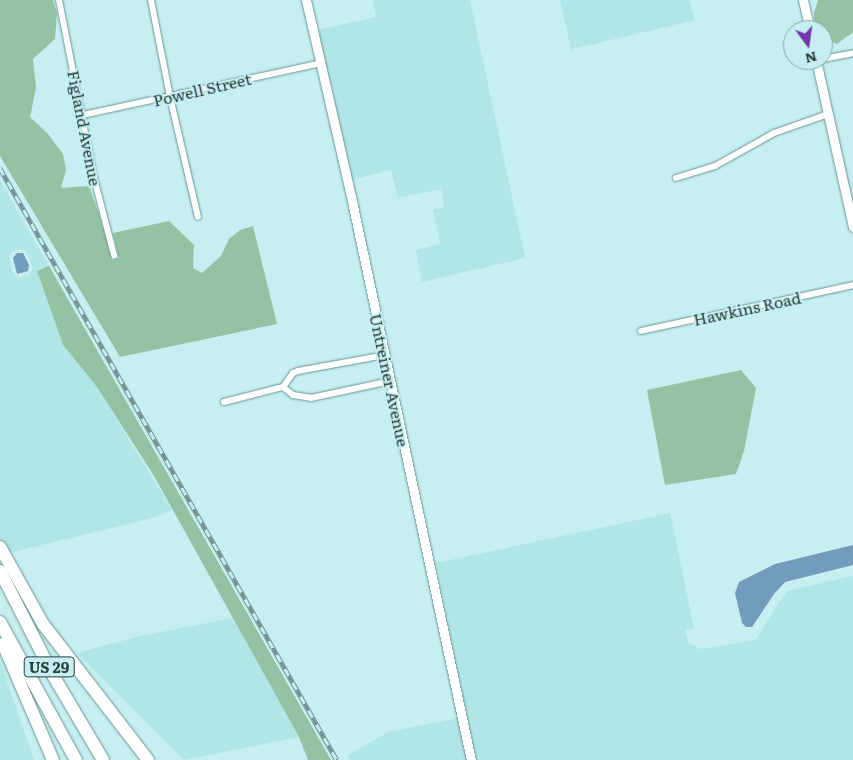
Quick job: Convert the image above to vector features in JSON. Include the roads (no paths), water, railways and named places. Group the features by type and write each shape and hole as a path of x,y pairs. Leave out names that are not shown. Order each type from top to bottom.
{"highway":[{"path":"0,547 43,624 148,760"},
{"name":"US 29","path":"0,571 54,677 103,760"},
{"name":"US 29","path":"0,622 76,760"},
{"path":"0,637 53,760"}],"street":[{"name":"Figland Avenue","path":"59,0 94,178 114,255"},
{"path":"151,0 170,97 198,217"},
{"name":"Untreiner Avenue","path":"306,0 471,760"},
{"path":"804,0 808,20"},
{"path":"833,57 853,53"},
{"name":"Powell Street","path":"83,115 321,63"},
{"path":"819,70 853,227"},
{"path":"676,178 715,166 774,133 828,114"},
{"name":"Hawkins Road","path":"641,330 853,285"},
{"path":"224,402 283,388 293,373 298,371 384,354"},
{"path":"283,388 293,395 311,398 390,381"}],"railway":[{"path":"0,168 337,760"}]}
